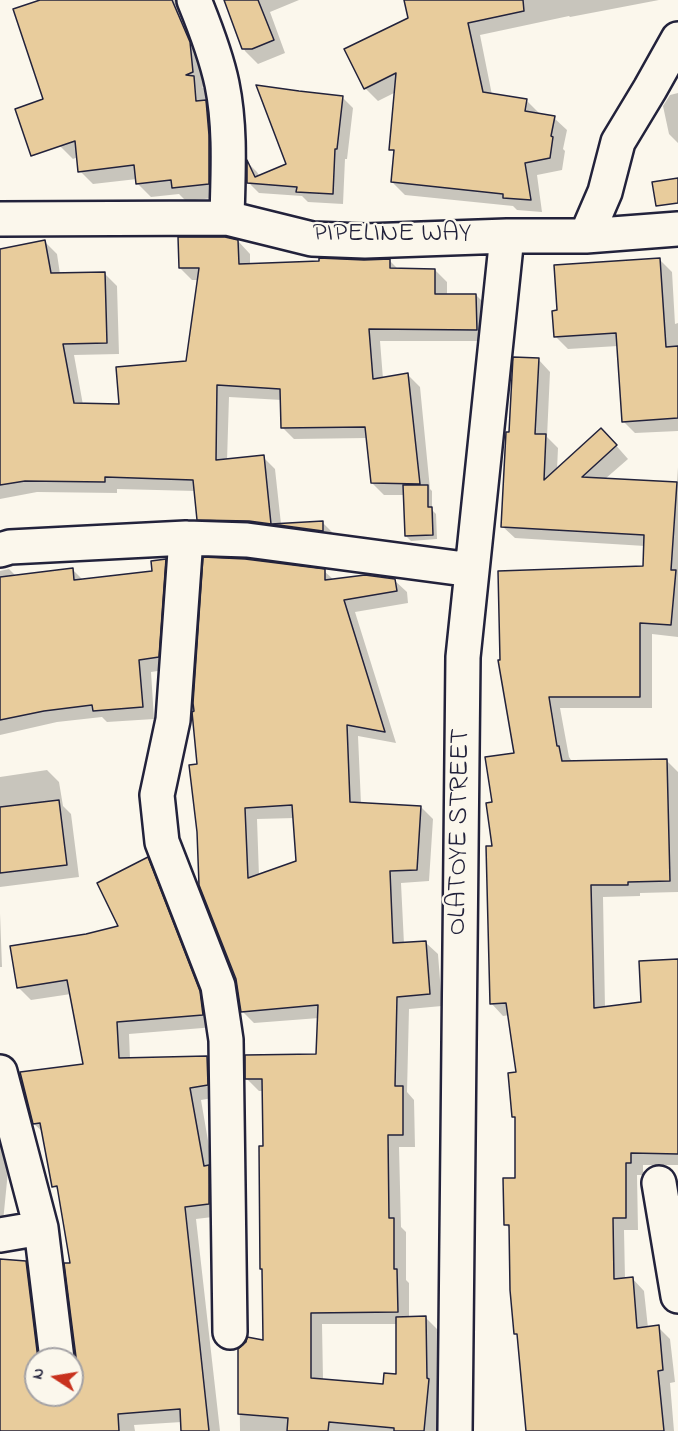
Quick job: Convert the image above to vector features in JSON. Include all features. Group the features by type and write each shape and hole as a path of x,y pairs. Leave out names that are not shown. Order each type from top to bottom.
{"street":[{"path":"194,0 207,32 222,84 229,138 227,218"},
{"path":"586,236 605,192 618,142 678,39"},
{"name":"PIPELINE WAY","path":"0,219 227,218 312,239 365,241 586,236 678,229"},
{"name":"OLATOYE STREET","path":"455,1431 463,657 507,236"},
{"path":"0,550 10,547 186,538 247,540 472,570"},
{"path":"186,538 173,720 157,795 162,842 218,986 226,1040 230,1332"},
{"path":"0,1072 41,1228 56,1347"},
{"path":"659,1183 678,1296"},
{"path":"0,1235 41,1228"}],"building":[{"path":"40,0 172,0 190,42 193,72 186,75 194,76 196,101 206,100 209,184 172,188 171,180 136,184 134,165 78,172 75,141 31,156 15,109 43,99 13,9"},
{"path":"224,0 258,0 274,40 252,49 242,49"},
{"path":"404,0 523,0 524,11 468,23 483,92 527,99 525,111 555,116 550,158 525,163 531,200 503,198 503,194 391,182 394,150 389,150 396,73 364,89 344,49 408,18"},
{"path":"256,85 343,96 337,149 335,149 333,194 296,192 297,187 247,183 247,160 255,177 286,164"},
{"path":"678,178 678,203 656,206 652,182"},
{"path":"178,237 225,237 238,240 239,264 319,261 319,258 390,259 390,268 435,269 435,294 476,294 477,330 369,329 373,379 408,373 420,484 371,483 365,427 281,428 280,389 217,385 216,460 264,455 271,524 249,521 197,520 193,480 105,477 105,482 25,481 0,485 0,249 45,240 51,273 105,272 107,343 63,344 74,403 119,404 116,367 186,361 199,268 179,268"},
{"path":"660,258 666,347 678,346 678,418 622,422 616,333 554,337 552,311 557,310 554,265"},
{"path":"513,357 539,358 535,434 546,434 544,480 601,428 617,445 582,477 677,482 671,570 676,570 671,625 640,623 640,697 549,697 557,746 559,746 562,761 667,759 670,881 628,882 628,885 591,885 594,1008 641,1002 639,961 678,959 678,1154 631,1153 631,1163 626,1163 626,1218 613,1218 614,1279 633,1277 637,1328 659,1325 663,1370 658,1371 664,1431 526,1431 517,1334 514,1334 510,1290 509,1225 504,1225 503,1178 515,1178 515,1117 512,1117 508,1073 516,1072 506,1003 490,1004 486,846 492,846 486,803 492,802 485,757 514,753 498,660 500,660 498,571 643,566 644,535 501,527"},
{"path":"403,485 428,485 428,507 432,507 433,535 405,536"},
{"path":"323,521 323,531 271,524"},
{"path":"203,557 245,559 325,569 325,580 365,575 395,579 397,591 344,600 385,732 347,725 350,802 421,806 417,870 390,871 393,943 426,941 430,994 397,997 395,1086 403,1086 403,1135 388,1135 389,1218 394,1218 394,1269 397,1269 398,1312 311,1313 311,1378 383,1384 384,1373 396,1374 396,1317 426,1316 427,1378 429,1379 424,1431 394,1431 394,1428 329,1422 328,1431 287,1431 288,1418 238,1414 238,1349 246,1342 247,1337 263,1340 259,1146 263,1146 262,1079 245,1079 245,1055 316,1054 318,1005 241,1012 236,979 199,885 197,832 189,765 197,764 193,703","holes":["292,805 296,861 248,878 245,808"]},
{"path":"166,559 159,657 139,660 143,707 93,711 92,705 44,711 0,720 0,577 73,568 74,580 152,571 151,561"},
{"path":"59,800 67,865 0,873 0,807"},
{"path":"148,857 200,991 203,1015 117,1022 119,1058 207,1056 208,1085 190,1088 204,1166 209,1165 209,1204 185,1207 209,1431 181,1431 180,1409 118,1414 119,1431 0,1431 0,1259 26,1261 37,1347 24,1347 24,1407 84,1407 84,1347 75,1347 64,1263 70,1263 57,1186 52,1187 40,1123 33,1124 20,1072 83,1064 67,980 17,988 10,946 86,934 118,926 97,883"}]}
